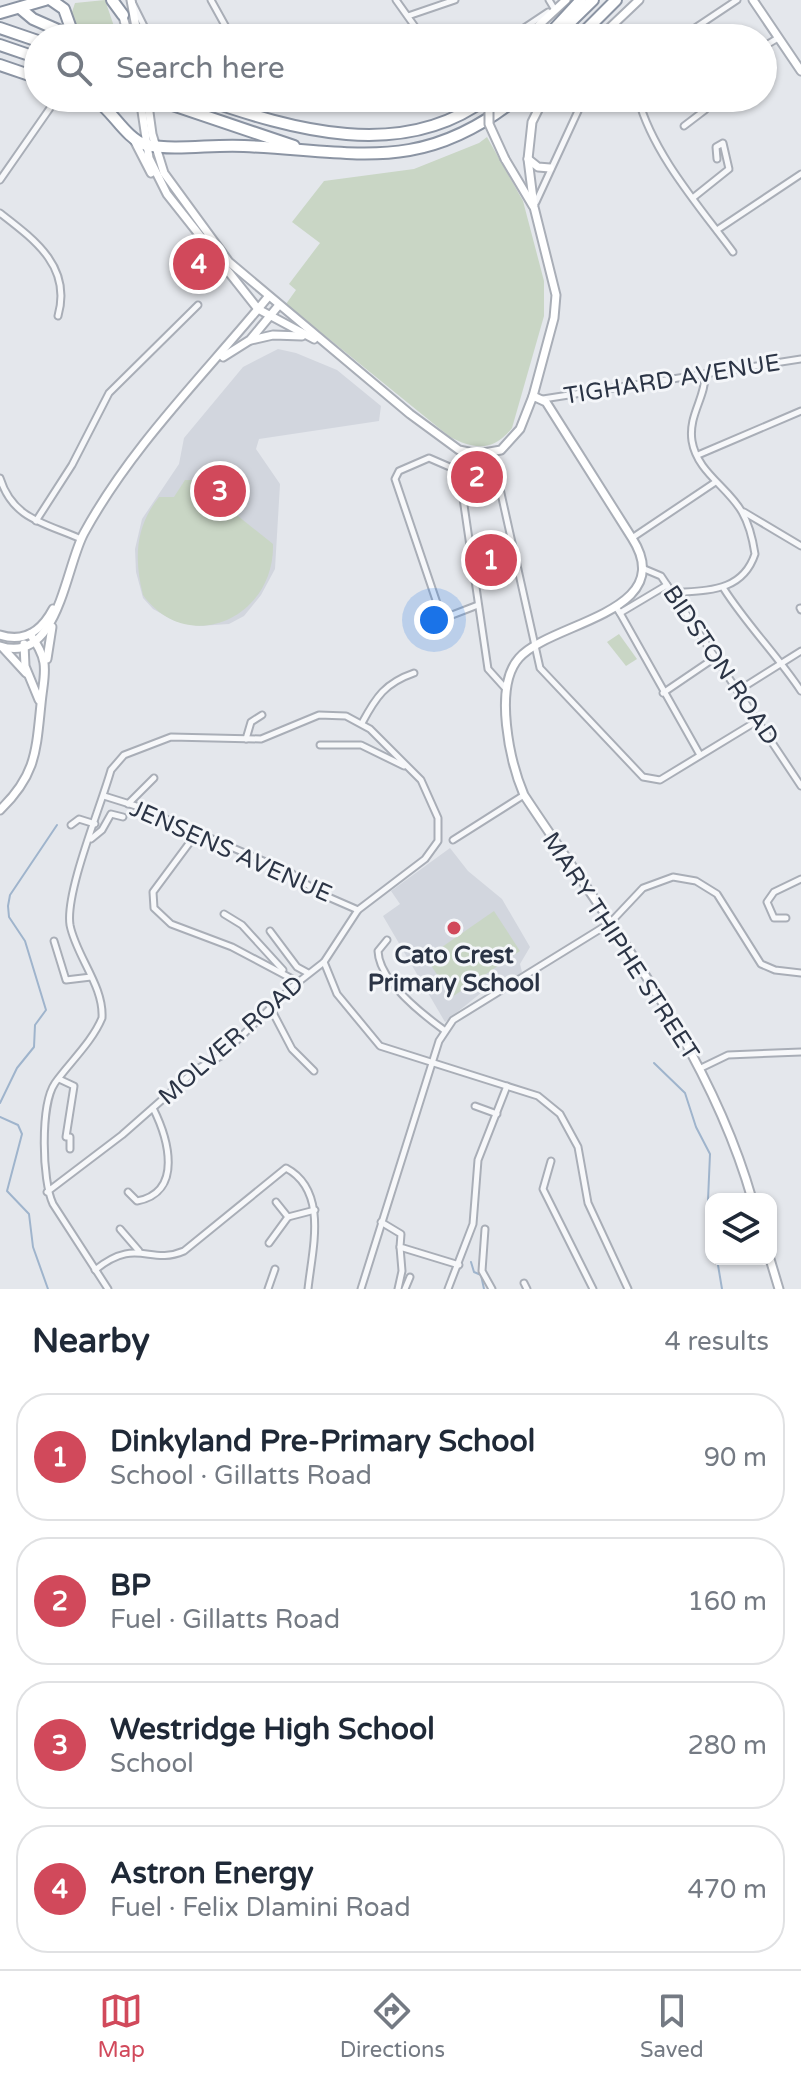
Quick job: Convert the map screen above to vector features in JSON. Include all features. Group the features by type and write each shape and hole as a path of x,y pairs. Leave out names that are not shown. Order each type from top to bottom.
{"highway":[{"path":"0,13 48,0 66,4 71,24"},
{"path":"115,0 123,15"},
{"path":"559,24 581,0"},
{"path":"568,24 593,0"},
{"path":"592,24 616,0"},
{"path":"21,9 44,24"},
{"path":"0,28 24,36"},
{"path":"0,45 24,53"},
{"path":"1,66 24,73"},
{"path":"112,112 134,140 151,146 248,146 357,156 433,146 500,112"},
{"path":"193,112 315,153"},
{"path":"249,112 304,128 377,135 426,130 465,112"}],"main road":[{"path":"539,24 566,0"},
{"path":"614,24 639,0"},
{"path":"753,0 769,24"},
{"path":"132,1 136,24"},
{"path":"123,15 125,24"},
{"path":"778,38 798,61 801,71"},
{"path":"143,112 158,181"},
{"path":"150,112 151,146 169,182 229,262 323,344 420,422 464,452 492,453 505,447 515,436 533,396 556,306 552,276 534,207 528,159 529,135 537,112"},
{"path":"489,112 489,124 505,159 534,207"},
{"path":"134,140 158,181 258,309 323,344"},
{"path":"528,159 538,167 550,168"},
{"path":"0,810 24,784 34,759 52,625 81,539 156,428 218,360 268,297"},
{"path":"218,360 250,340 279,305"},
{"path":"250,340 273,335 308,336"},
{"path":"533,396 543,399"},
{"name":"BIDSTON ROAD","path":"543,399 640,549 642,568"},
{"path":"506,689 513,667 534,645 618,610 636,587 642,568"},
{"path":"40,706 24,647 47,620 58,600"},
{"path":"0,635 30,638 52,625"},
{"path":"30,638 46,664"},
{"path":"2,647 24,647"},
{"path":"2,647 30,678"},
{"name":"MARY THIPHE STREET","path":"506,689 512,761 524,795 658,994 733,1136 750,1193"},
{"path":"772,1265 779,1289"}],"street":[{"path":"211,0 224,24"},
{"path":"396,0 413,24"},
{"path":"408,16 455,0"},
{"path":"530,24 554,8 549,0"},
{"path":"701,24 737,0"},
{"path":"132,1 143,24"},
{"path":"0,5 21,9"},
{"path":"0,180 47,112"},
{"path":"534,207 577,112"},
{"path":"644,112 654,136 733,252"},
{"path":"684,126 702,112"},
{"path":"694,197 729,169 723,143 716,147 717,159"},
{"path":"717,230 801,174"},
{"path":"0,213 49,255 63,295 58,316"},
{"path":"36,521 72,465 109,393 198,305"},
{"name":"TIGHARD AVENUE","path":"543,399 801,359"},
{"path":"705,374 691,423 692,442 698,455 714,483 742,511 801,546"},
{"path":"698,455 801,411"},
{"path":"464,452 459,471 488,669 506,689"},
{"path":"492,453 540,668 548,680 643,777 658,781 757,721"},
{"path":"459,471 429,458 402,469 395,479 439,609 452,615 478,605"},
{"path":"0,478 5,496 36,521 81,539"},
{"path":"632,538 714,483"},
{"path":"672,593 724,589 739,578 755,554 742,511"},
{"name":"BIDSTON ROAD","path":"642,568 657,573 667,585 801,786"},
{"path":"667,585 618,610 700,755"},
{"path":"724,589 745,621 782,663 801,691"},
{"path":"739,690 801,651"},
{"path":"663,693 716,657"},
{"path":"362,723 376,697 391,680 414,673"},
{"path":"246,739 251,722 262,715"},
{"path":"108,1289 47,1192 47,1108 59,1079 102,1018 70,918 71,893 119,758 176,736 246,739 272,736 319,715 346,716 362,723 405,766"},
{"path":"320,745 361,745 405,766"},
{"name":"MOLVER ROAD","path":"47,1192 197,1069 221,1056 270,1007 324,962 358,910 425,859 436,845 440,830 435,805 421,780 405,766"},
{"path":"128,804 154,778"},
{"path":"453,840 524,795"},
{"name":"JENSENS AVENUE","path":"104,796 291,873 311,889 358,910"},
{"path":"90,839 102,830 111,814 123,817"},
{"path":"71,825 79,819 95,824"},
{"path":"196,834 153,892 154,908 171,924 232,947 286,973"},
{"path":"361,1289 444,1030 469,1009 610,923 643,888 662,879 686,878 717,894 761,964 775,970 801,973"},
{"path":"786,918 774,918 767,902 774,892 801,879"},
{"path":"224,914 239,922 298,982"},
{"path":"270,931 297,967 308,973"},
{"path":"387,940 378,951 379,960 410,1004 444,1030"},
{"path":"54,941 66,980 91,977"},
{"path":"324,962 337,994 375,1041 386,1049 544,1099 567,1124 578,1147 588,1203 627,1287 618,1289"},
{"path":"270,1007 292,1049 314,1071"},
{"path":"699,1069 728,1055 801,1052"},
{"path":"59,1079 74,1086 66,1137 70,1137 70,1149"},
{"path":"448,1289 473,1224 478,1160 507,1086"},
{"path":"475,1106 497,1114"},
{"path":"128,1192 137,1201 145,1200 160,1190 166,1180 167,1140 153,1108"},
{"path":"551,1161 543,1189 593,1289"},
{"path":"95,1270 118,1254 139,1251 169,1256 184,1251 284,1168 289,1168 305,1186 315,1210 308,1289"},
{"path":"276,1202 288,1217"},
{"path":"269,1243 288,1217 315,1210"},
{"path":"381,1222 401,1234 402,1276 398,1289"},
{"path":"120,1229 139,1251"},
{"path":"485,1229 482,1271 492,1289"},
{"path":"400,1247 459,1265"},
{"path":"268,1289 275,1269"},
{"path":"405,1289 410,1277"}],"shaded area":[{"path":"278,349 337,370 381,406 379,421 259,439 256,449 280,484 275,569 261,595 244,616 229,624 199,626 175,621 153,609 143,598 136,572 135,549 142,519 179,464 184,438 243,367"},
{"path":"505,545 510,568 476,573 473,551"},
{"name":"Cato Crest Primary School","path":"450,848 468,871 502,899 530,947 520,964 522,972 502,986 497,980 445,1022 383,916 400,904 391,891"}],"green space":[{"path":"105,0 113,24 75,24 71,15 75,3"},
{"path":"487,137 523,201 544,281 544,316 512,428 498,441 476,446 450,437 286,304 296,290 289,284 320,243 292,222 324,181 414,169"},
{"path":"185,480 193,480 273,544 270,570 260,592 245,609 226,620 204,626 183,624 162,614 143,595 138,569 141,532 151,508 159,497 174,497"},
{"path":"619,634 637,659 626,666 607,642"},
{"path":"494,911 520,951 452,997 426,958"}],"waterway":[{"path":"0,1103 17,1068 34,1047 35,1025 46,1010 25,941 9,917 10,895 57,825"},
{"path":"654,1063 685,1093 696,1127 710,1154 708,1193"},
{"path":"0,1117 18,1125 22,1134 7,1191 29,1214 33,1247 48,1289"},
{"path":"471,1262 474,1272 481,1275 484,1289"},
{"path":"718,1265 722,1289"}],"place":[{"name":"Astron Energy","path":"199,264"},
{"name":"BP","path":"477,477"},
{"name":"Westridge High School","path":"220,491"},
{"name":"Dinkyland Pre-Primary School","path":"491,560"},
{"name":"Cato Crest Primary School","path":"454,928"}]}
